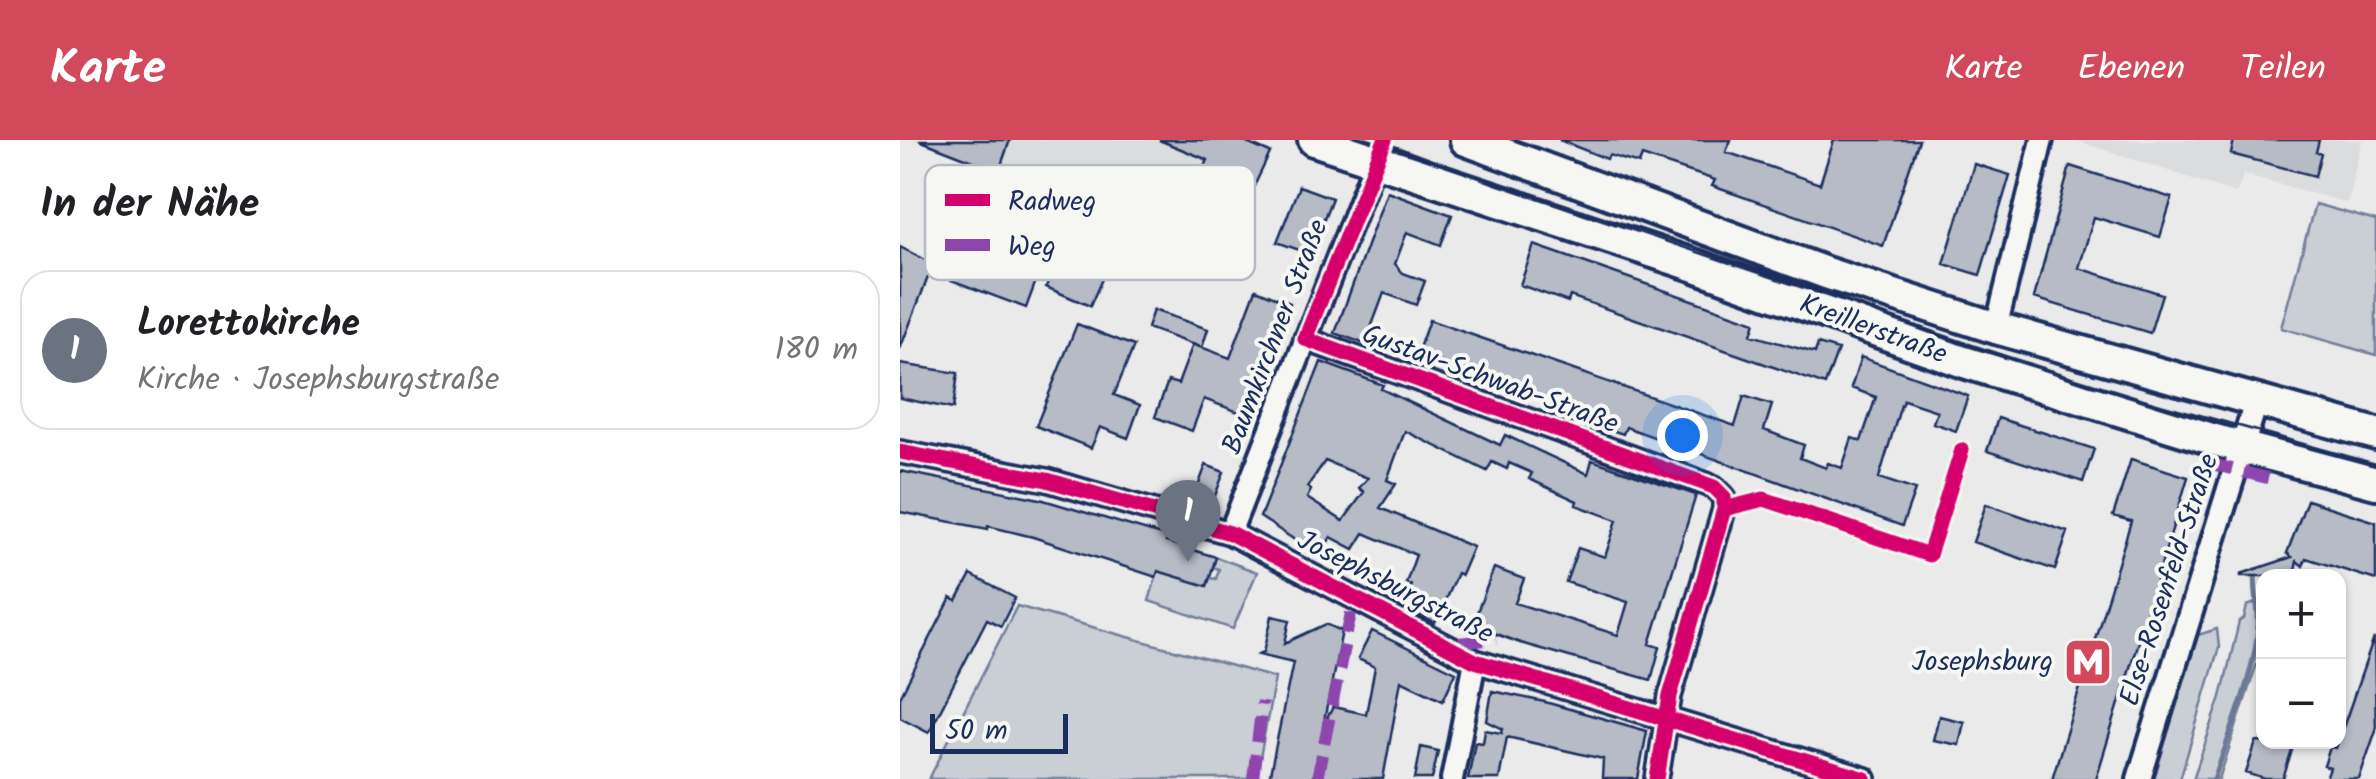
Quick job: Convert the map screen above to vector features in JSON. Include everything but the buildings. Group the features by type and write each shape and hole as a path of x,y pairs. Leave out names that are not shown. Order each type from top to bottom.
{"main road":[{"name":"Kreillerstraße","path":"1314,140 1629,244 1960,361 2244,448 2376,483"},
{"name":"Kreillerstraße","path":"1466,140 1826,273 1996,328 2376,434"}],"street":[{"path":"1996,328 2042,140"},
{"name":"Baumkirchner Straße","path":"1230,533 1375,162"},
{"name":"Gustav-Schwab-Straße","path":"1304,339 1714,487 1724,497 1724,509 1665,716"},
{"name":"Else-Rosenfeld-Straße","path":"2139,779 2258,400"},
{"name":"Josephsburgstraße","path":"900,452 1047,480 1230,533 1476,661 1866,779"},
{"path":"1452,779 1476,661"},
{"path":"1657,779 1665,716"}],"shaded area":[{"path":"914,140 1240,140 1271,153 1255,186 1255,165 986,165"},
{"path":"2075,140 2362,140 2347,203 2244,174 2236,193"},
{"path":"2315,204 2376,221 2376,355 2281,328"},
{"path":"1216,557 1257,572 1233,629 1149,601 1158,571 1207,586 1210,578 1216,579"},
{"path":"2256,603 2256,666 2219,779 2193,779 2221,697 2239,622 2244,619 2247,606"},
{"path":"1017,606 1275,678 1256,779 929,779"},
{"path":"2217,629 2219,647 2180,779 2154,779 2198,635"}],"waterway":[{"path":"2256,570 2256,598"},
{"path":"2214,779 2241,702 2256,642"}],"tram line":[{"path":"1378,140 1493,183 2088,384 2376,464"}],"marked path":[{"path":"2208,463 2271,479"},
{"path":"1317,779 1351,613"},
{"path":"1459,643 1496,639"},
{"path":"1253,779 1262,702"}],"cycle path":[{"path":"1385,140 1305,339 1714,487 1724,497 1724,509 1670,696 1657,779"},
{"path":"1724,509 1764,499 1929,555 1962,450"},
{"path":"900,452 1047,480 1230,533 1475,661 1865,779"}],"place":[{"name":"Lorettokirche","path":"1188,562"},
{"name":"Josephsburg","path":"2088,662"}]}
